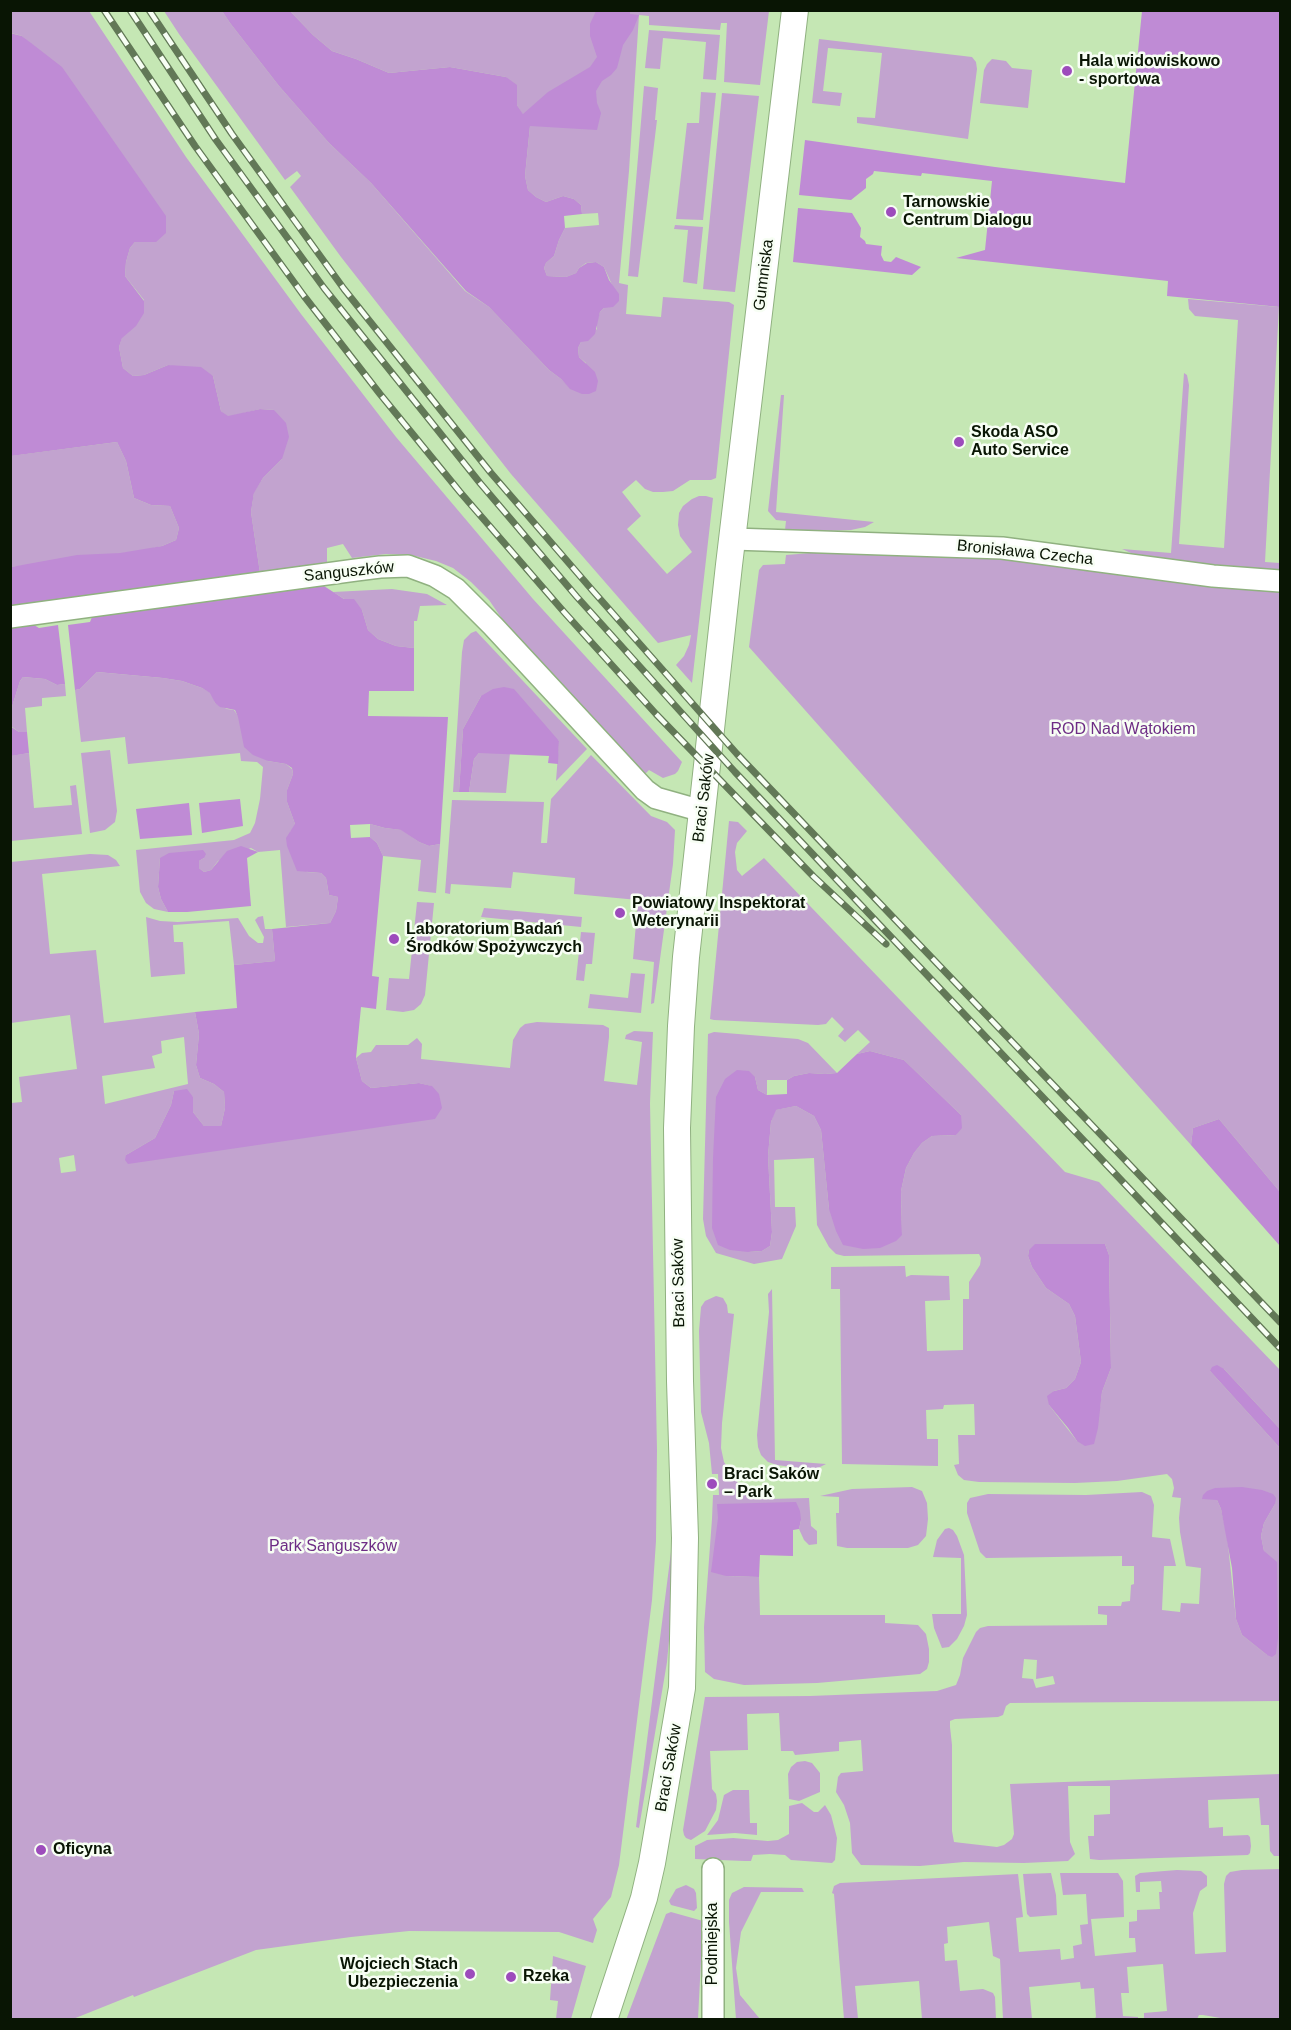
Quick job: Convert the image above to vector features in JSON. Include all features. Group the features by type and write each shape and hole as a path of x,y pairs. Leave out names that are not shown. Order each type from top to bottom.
{"street":[{"name":"Gumniska","path":"733,539 795,10"},
{"name":"Bronisława Czecha","path":"733,539 1002,548 1213,576 1281,581"},
{"name":"Braci Saków","path":"604,2019 646,1887 682,1688 685,1570 678,1287 678,1082 686,957 733,539"},
{"name":"Sanguszków","path":"10,617 356,570 408,566 435,576 456,589 645,790 656,798 702,811"},
{"name":"Podmiejska","path":"713,1869 713,2019"}],"green space":[{"path":"10,11 89,11 186,157 301,314 396,437 533,599 682,762 675,774 663,778 649,770 643,776 509,629 489,600 453,568 411,555 386,554 352,558 343,544 327,548 327,562 260,573 251,512 254,492 263,478 282,459 274,410 260,409 228,417 221,411 213,376 168,365 144,375 133,376 123,368 119,347 122,337 144,300 125,276 126,262 130,248 135,242 156,242 39,51 22,36 11,33"},
{"path":"164,11 222,11 279,86 329,143 371,183 465,291 489,307 549,370 570,388 586,363 579,357 578,348 581,342 597,329 600,312 613,287 604,267 596,262 586,263 576,273 566,277 547,276 544,268 554,256 565,228 599,225 598,213 582,214 581,205 574,199 563,196 546,202 528,190 525,176 530,126 517,105 506,77 450,67 389,73 332,51 290,11 769,11 760,85 724,82 727,23 721,23 720,30 649,25 649,16 639,15 619,283 628,285 626,314 661,317 663,297 729,302 734,305 716,478 690,480 673,491 663,492 645,489 636,480 622,492 641,516 627,529 667,574 692,552 680,536 679,513 683,506 699,496 713,498 692,683 676,665 684,656 691,635 658,643 511,474 341,257 290,187 301,176 297,171 285,180"},
{"path":"649,30 720,35 716,80 703,79 706,42 663,38 660,69 645,68"},
{"path":"819,39 972,57 977,69 968,139 857,123 857,117 875,118 882,53 828,48 823,91 842,93 840,106 812,103"},
{"path":"992,59 1006,61 1012,68 1032,70 1028,108 980,103 984,70"},
{"path":"644,86 658,88 655,120 657,120 638,277 628,276"},
{"path":"701,92 716,93 703,220 676,219 687,123 699,123"},
{"path":"722,93 759,96 735,292 703,289"},
{"path":"675,225 703,227 697,284 683,282 688,230 674,229"},
{"path":"1188,299 1279,307 1265,562 1280,563 1280,573 1152,558 1122,549 1171,553 1184,373 1187,375 1189,385 1179,544 1224,548 1238,320 1195,316 1189,309"},
{"path":"781,395 784,395 776,512 874,522 851,530 785,530 786,521 776,520 768,511"},
{"path":"117,442 126,461 134,498 151,505 170,506 179,528 176,540 140,551 11,567 10,456"},
{"name":"ROD Nad Wątokiem","path":"823,552 1003,557 1280,587 1280,1192 1219,1119 1193,1128 1191,1145 749,647 759,570 763,565 785,564 786,555"},
{"path":"392,589 427,594 447,605 420,606 417,621 414,621 414,648 396,646 378,639 368,630 362,610 333,592"},
{"path":"476,631 587,749 556,781 559,741 481,696 463,729 459,792 453,792 462,652 464,640"},
{"path":"97,672 163,678 182,681 202,688 211,693 215,703 234,710 268,761 286,764 292,769 287,802 295,828 290,832 307,872 321,873 326,878 329,895 338,897 336,911 330,923 286,927 280,850 258,852 251,848 218,861 211,870 204,872 199,868 199,861 204,858 160,858 158,887 168,912 154,909 146,903 140,892 136,850 234,840 250,833 255,823 260,799 263,767 257,762 241,761 240,753 128,764 125,737 81,742 75,690 80,689"},
{"path":"23,677 45,679 57,685 65,684 66,696 42,698 42,706 25,708 27,732 19,732 11,726 11,710"},
{"path":"110,750 117,811 115,822 105,830 90,833 81,753"},
{"path":"29,753 34,808 72,805 70,786 76,785 82,834 11,841 10,756"},
{"path":"479,753 510,753 506,793 469,792 474,759"},
{"path":"591,755 651,816 667,822 675,830 673,864 654,1003 651,1004 654,962 633,959 638,900 574,894 575,878 513,872 511,888 451,884 450,894 445,893 452,800 544,802 541,843 547,843 551,799"},
{"path":"729,821 738,822 747,831 737,843 735,852 737,870 742,876 764,858 1065,1172 1099,1182 1280,1370 1280,1429 1224,1369 1210,1371 1280,1448 1280,1701 1010,1703 1006,1706 1003,1715 998,1717 955,1719 950,1721 950,1727 954,1842 997,1847 1012,1839 1014,1834 1010,1784 1280,1774 1280,1856 1274,1856 1270,1851 1269,1825 1261,1825 1259,1798 1208,1800 1209,1828 1223,1827 1223,1836 1248,1835 1251,1846 1248,1855 1090,1859 1088,1836 1094,1836 1094,1815 1110,1814 1110,1786 1068,1786 1070,1842 1075,1854 1068,1861 964,1862 920,1866 861,1865 852,1853 850,1823 844,1805 836,1792 838,1777 841,1773 863,1771 861,1740 839,1742 839,1751 795,1755 793,1751 781,1751 779,1713 747,1714 748,1750 710,1751 712,1789 717,1801 716,1810 705,1831 691,1840 686,1838 683,1830 705,1697 937,1691 956,1685 963,1658 980,1628 988,1626 1107,1625 1107,1615 1098,1614 1098,1606 1121,1606 1122,1602 1130,1601 1131,1585 1134,1584 1134,1566 1122,1566 1122,1556 986,1558 980,1552 967,1513 967,1503 970,1498 988,1494 1086,1495 1142,1492 1151,1496 1154,1505 1152,1537 1170,1539 1176,1566 1164,1566 1162,1610 1180,1612 1181,1603 1199,1604 1201,1568 1186,1566 1180,1532 1181,1498 1172,1497 1174,1488 1172,1479 1167,1474 1117,1481 1075,1483 964,1480 958,1475 954,1465 959,1464 958,1435 975,1435 974,1404 944,1405 943,1409 926,1410 927,1439 938,1439 938,1466 842,1464 840,1289 831,1289 831,1267 905,1266 906,1277 911,1275 949,1276 950,1300 925,1301 927,1351 963,1350 963,1299 969,1299 969,1282 980,1265 981,1258 979,1254 844,1256 836,1254 829,1247 817,1225 814,1158 774,1160 775,1207 795,1207 796,1226 782,1259 754,1264 716,1253 706,1236 703,1219 708,1034 714,1032 798,1039 808,1043 837,1073 809,1073 787,1080 767,1080 767,1095 758,1090 755,1077 749,1252 762,1251 770,1246 772,1232 768,1156 771,1122 775,1110 796,1106 814,1116 821,1130 829,1209 902,1235 901,1191 906,1168 922,1143 932,1136 956,1135 961,1115 904,1060 870,1051 857,1054 870,1042 858,1030 845,1042 838,1036 844,1029 832,1017 826,1024 818,1025 710,1019","holes":["1105,1244 1109,1255 1111,1368 1102,1392 1100,1407 1077,1441 1049,1405 1054,1391 1066,1388 1075,1379 1081,1362 1075,1316 1069,1304 1046,1288 1032,1267 1028,1256 1029,1250","1217,1500 1275,1504 1264,1523 1261,1536 1264,1551 1267,1655 1242,1635 1236,1619 1227,1536","1024,1659 1037,1660 1036,1679 1053,1676 1055,1684 1036,1688 1033,1679 1022,1678"]},
{"path":"370,824 402,830 429,846 440,844 436,893 418,891 421,860 383,856 377,843 370,837"},
{"name":"Park Sanguszków","path":"90,854 108,855 116,860 120,866 42,874 50,954 96,950 104,1023 195,1012 199,1034 196,1065 200,1078 214,1084 224,1092 225,1108 221,1126 204,1126 193,1112 193,1097 174,1091 171,1105 155,1138 126,1155 431,1086 419,1083 371,1088 362,1081 356,1058 362,1053 371,1052 376,1045 408,1045 417,1038 422,1044 421,1059 510,1068 513,1040 525,1024 537,1022 603,1025 609,1028 604,1081 637,1085 642,1042 625,1039 626,1035 634,1031 653,1032 650,1103 657,1450 656,1541 652,1600 619,1865 611,1897 593,1919 597,1930 593,1943 559,1932 409,1931 351,1937 256,1950 73,2019 11,2020 11,1103 22,1102 19,1077 77,1069 70,1015 11,1023 11,862","holes":["184,1037 188,1084 105,1104 102,1076 155,1068 152,1056 162,1053 161,1041","74,1155 76,1171 61,1173 59,1158"]},
{"path":"417,902 434,903 425,995 421,1004 414,1010 403,1012 386,1010 389,978 409,979"},
{"path":"484,908 582,917 581,927 481,917"},
{"path":"263,916 265,929 272,929 275,961 234,965 229,921 173,925 174,942 183,942 185,974 151,977 146,917 178,922 238,918 249,936 258,943 263,943 264,937 255,920"},
{"path":"581,932 595,933 592,964 586,964 584,981 576,980"},
{"path":"631,973 645,974 641,1013 588,1008 590,994 628,998"},
{"path":"772,1289 775,1460 826,1464 814,1470 768,1462 761,1455 758,1447 757,1435 769,1312 768,1294"},
{"path":"716,1296 723,1298 728,1313 734,1314 722,1423 721,1448 724,1462 740,1486 753,1495 768,1499 809,1498 811,1526 817,1531 817,1544 809,1545 799,1529 801,1520 718,1504 726,1576 759,1577 760,1615 885,1615 885,1623 918,1625 926,1634 929,1649 927,1669 920,1674 817,1683 744,1685 714,1679 705,1672 704,1627 713,1495 719,1495 718,1474 712,1474 709,1443 701,1412 699,1331 701,1307 705,1301"},
{"path":"912,1487 922,1491 927,1503 926,1536 918,1545 908,1548 837,1546 836,1513 839,1513 839,1497 820,1496 852,1489"},
{"path":"949,1528 957,1536 964,1555 967,1615 957,1639 949,1647 942,1648 934,1628 932,1614 961,1614 961,1558 933,1557 937,1540 945,1529"},
{"path":"672,1544 671,1619 667,1662 639,1828 636,1827"},
{"path":"797,1762 812,1763 820,1773 820,1792 799,1801 789,1799 788,1774"},
{"path":"733,1790 749,1790 750,1823 757,1823 757,1835 735,1833 707,1835 718,1820 724,1795"},
{"path":"802,1803 814,1812 818,1812 825,1805 831,1815 837,1838 835,1860 832,1863 791,1860 785,1855 770,1854 753,1855 751,1861 695,1859 695,1846 707,1840 733,1838 778,1840 789,1834 789,1806"},
{"path":"1280,1869 1280,2019 1226,2019 1199,2015 1197,2019 1144,2019 1144,2013 1167,2011 1163,1964 1127,1967 1129,1993 1121,1993 1123,2016 1138,2017 1138,2019 1094,2019 1096,2017 1094,1988 1081,1989 1080,1982 1029,1987 1032,2019 1003,2019 1000,1959 993,1956 989,1922 947,1927 948,1943 944,1944 945,1961 957,1960 960,1991 983,1989 993,1993 996,2019 922,2019 919,1981 855,1986 858,2019 844,2019 834,1894 832,1893 834,1886 840,1883 1018,1874 1023,1917 1016,1918 1019,1952 1060,1949 1061,1960 1074,1958 1073,1946 1082,1944 1080,1925 1088,1924 1086,1894 1063,1895 1060,1873 1118,1873 1123,1881 1124,1917 1091,1919 1095,1956 1136,1952 1135,1938 1129,1938 1129,1922 1137,1921 1137,1910 1160,1909 1161,1881 1140,1882 1140,1892 1136,1892 1135,1876 1140,1873 1201,1871 1207,1876 1207,1886 1200,1891 1193,1913 1195,1954 1226,1952 1224,1884 1230,1872"},
{"path":"1051,1873 1056,1895 1057,1915 1030,1917 1027,1914 1023,1874"},
{"path":"686,1885 694,1889 696,1893 697,1908 694,1911 671,1905 669,1901 676,1889"},
{"path":"744,1887 802,1888 804,1892 761,1892 741,1932 736,1968 740,1995 760,2019 736,2019 729,1900 732,1893"},
{"path":"671,1912 703,1921 698,2019 626,2020 666,1914"},
{"path":"553,1956 586,1966 571,2019 556,2019 558,2001 550,2000"}],"shaded area":[{"path":"222,11 290,11 332,51 389,73 450,67 506,77 517,85 517,105 523,114 548,92 590,67 597,57 590,36 590,24 596,11 630,11 630,14 639,15 623,45 617,68 602,81 596,91 601,113 597,130 530,126 525,176 528,190 546,202 563,196 574,199 581,205 582,214 564,216 565,228 554,256 544,268 547,276 566,277 576,273 587,263 596,262 604,267 609,280 619,294 619,301 613,307 604,308 600,312 595,334 588,341 581,342 578,348 579,357 595,372 598,381 596,391 582,394 570,389 489,307 466,291 371,183 329,143 279,86"},
{"path":"1142,11 1280,11 1280,307 1167,296 1168,281 956,258 985,250 992,181 922,173 921,176 874,171 866,179 866,188 851,200 799,195 805,140 1125,183"},
{"path":"10,33 22,36 62,67 166,216 166,233 156,242 135,242 130,248 126,262 125,276 144,301 144,313 136,326 122,338 119,347 123,368 133,376 144,375 168,365 201,367 213,376 221,411 228,416 260,409 274,410 286,423 289,437 282,459 263,478 254,493 251,512 260,573 11,607 11,567 77,555 120,553 162,546 176,540 179,528 170,506 151,505 134,498 126,461 117,442 11,456"},
{"path":"798,208 852,213 861,228 860,237 866,244 882,246 881,255 884,261 891,262 896,257 921,267 912,275 793,262"},
{"path":"324,586 344,599 354,599 362,610 368,630 378,639 396,646 414,648 414,691 369,691 368,716 448,717 440,844 429,846 401,830 370,824 350,825 351,838 370,837 377,843 383,856 372,976 379,977 376,1009 361,1007 356,1058 362,1081 371,1088 419,1083 432,1086 439,1094 442,1108 435,1119 128,1164 125,1160 126,1155 155,1138 171,1105 174,1091 187,1089 193,1097 193,1112 204,1126 221,1126 225,1108 224,1092 214,1084 200,1078 196,1065 199,1034 195,1012 237,1008 234,965 275,961 272,929 330,923 336,911 338,897 329,895 326,878 321,873 297,871 286,838 295,824 287,802 287,790 293,774 292,768 286,764 268,761 253,755 244,747 235,710 220,707 210,693 202,688 182,681 163,678 97,672 80,689 75,690 68,625 90,622 92,617"},
{"path":"34,625 39,628 58,625 65,684 57,685 45,679 23,677 11,710 11,628"},
{"path":"504,687 514,689 559,741 558,764 548,763 549,756 479,753 474,759 469,792 459,792 463,729 481,696 493,689"},
{"path":"10,726 19,732 27,732 29,753 11,756"},
{"path":"240,799 243,826 202,833 199,803"},
{"path":"189,803 192,835 140,839 136,809"},
{"path":"241,846 258,852 247,858 251,906 168,912 158,887 160,858 169,853 203,850 206,854 199,861 199,868 204,872 211,870 227,851"},
{"path":"870,1051 904,1060 961,1115 962,1128 956,1135 932,1136 922,1143 906,1168 901,1191 902,1235 896,1241 880,1248 863,1249 843,1245 829,1209 821,1130 814,1116 796,1106 776,1110 771,1122 768,1156 772,1232 770,1246 762,1251 748,1252 730,1250 718,1245 712,1228 713,1158 716,1097 725,1079 737,1070 749,1071 755,1077 758,1090 767,1095 787,1094 787,1080 794,1076 809,1073 837,1073 857,1054"},
{"path":"1219,1119 1280,1192 1280,1246 1191,1145 1193,1128"},
{"path":"1035,1244 1105,1244 1109,1255 1111,1368 1102,1392 1094,1444 1085,1446 1077,1441 1049,1405 1047,1396 1054,1391 1066,1388 1075,1379 1081,1362 1075,1316 1069,1304 1046,1288 1032,1267 1028,1256 1029,1250"},
{"path":"1217,1365 1224,1369 1280,1429 1280,1448 1210,1371"},
{"path":"1242,1487 1262,1490 1273,1494 1276,1498 1264,1523 1261,1536 1264,1551 1277,1562 1278,1638 1276,1654 1272,1657 1242,1635 1236,1619 1232,1568 1221,1509 1217,1500 1202,1499 1207,1491 1215,1488"},
{"path":"796,1502 801,1520 799,1529 793,1530 793,1556 760,1555 759,1577 726,1576 711,1572 718,1518 717,1504"}],"railway":[{"path":"104,10 195,146 304,296 460,492 656,714 813,876 886,944"},
{"path":"130,10 216,140 324,288 480,483 577,597 735,772 1280,1348"},
{"path":"149,10 232,134 344,289 491,473 737,754 1280,1322"}],"place":[{"name":"Hala widowiskowo - sportowa","path":"1067,71"},
{"name":"Tarnowskie Centrum Dialogu","path":"891,212"},
{"name":"Skoda ASO Auto Service","path":"959,442"},
{"name":"Powiatowy Inspektorat Weterynarii","path":"620,913"},
{"name":"Laboratorium Badań Środków Spożywczych","path":"394,939"},
{"name":"Braci Saków – Park","path":"712,1484"},
{"name":"Oficyna","path":"41,1850"},
{"name":"Wojciech Stach Ubezpieczenia","path":"470,1974"},
{"name":"Rzeka","path":"511,1977"}]}
